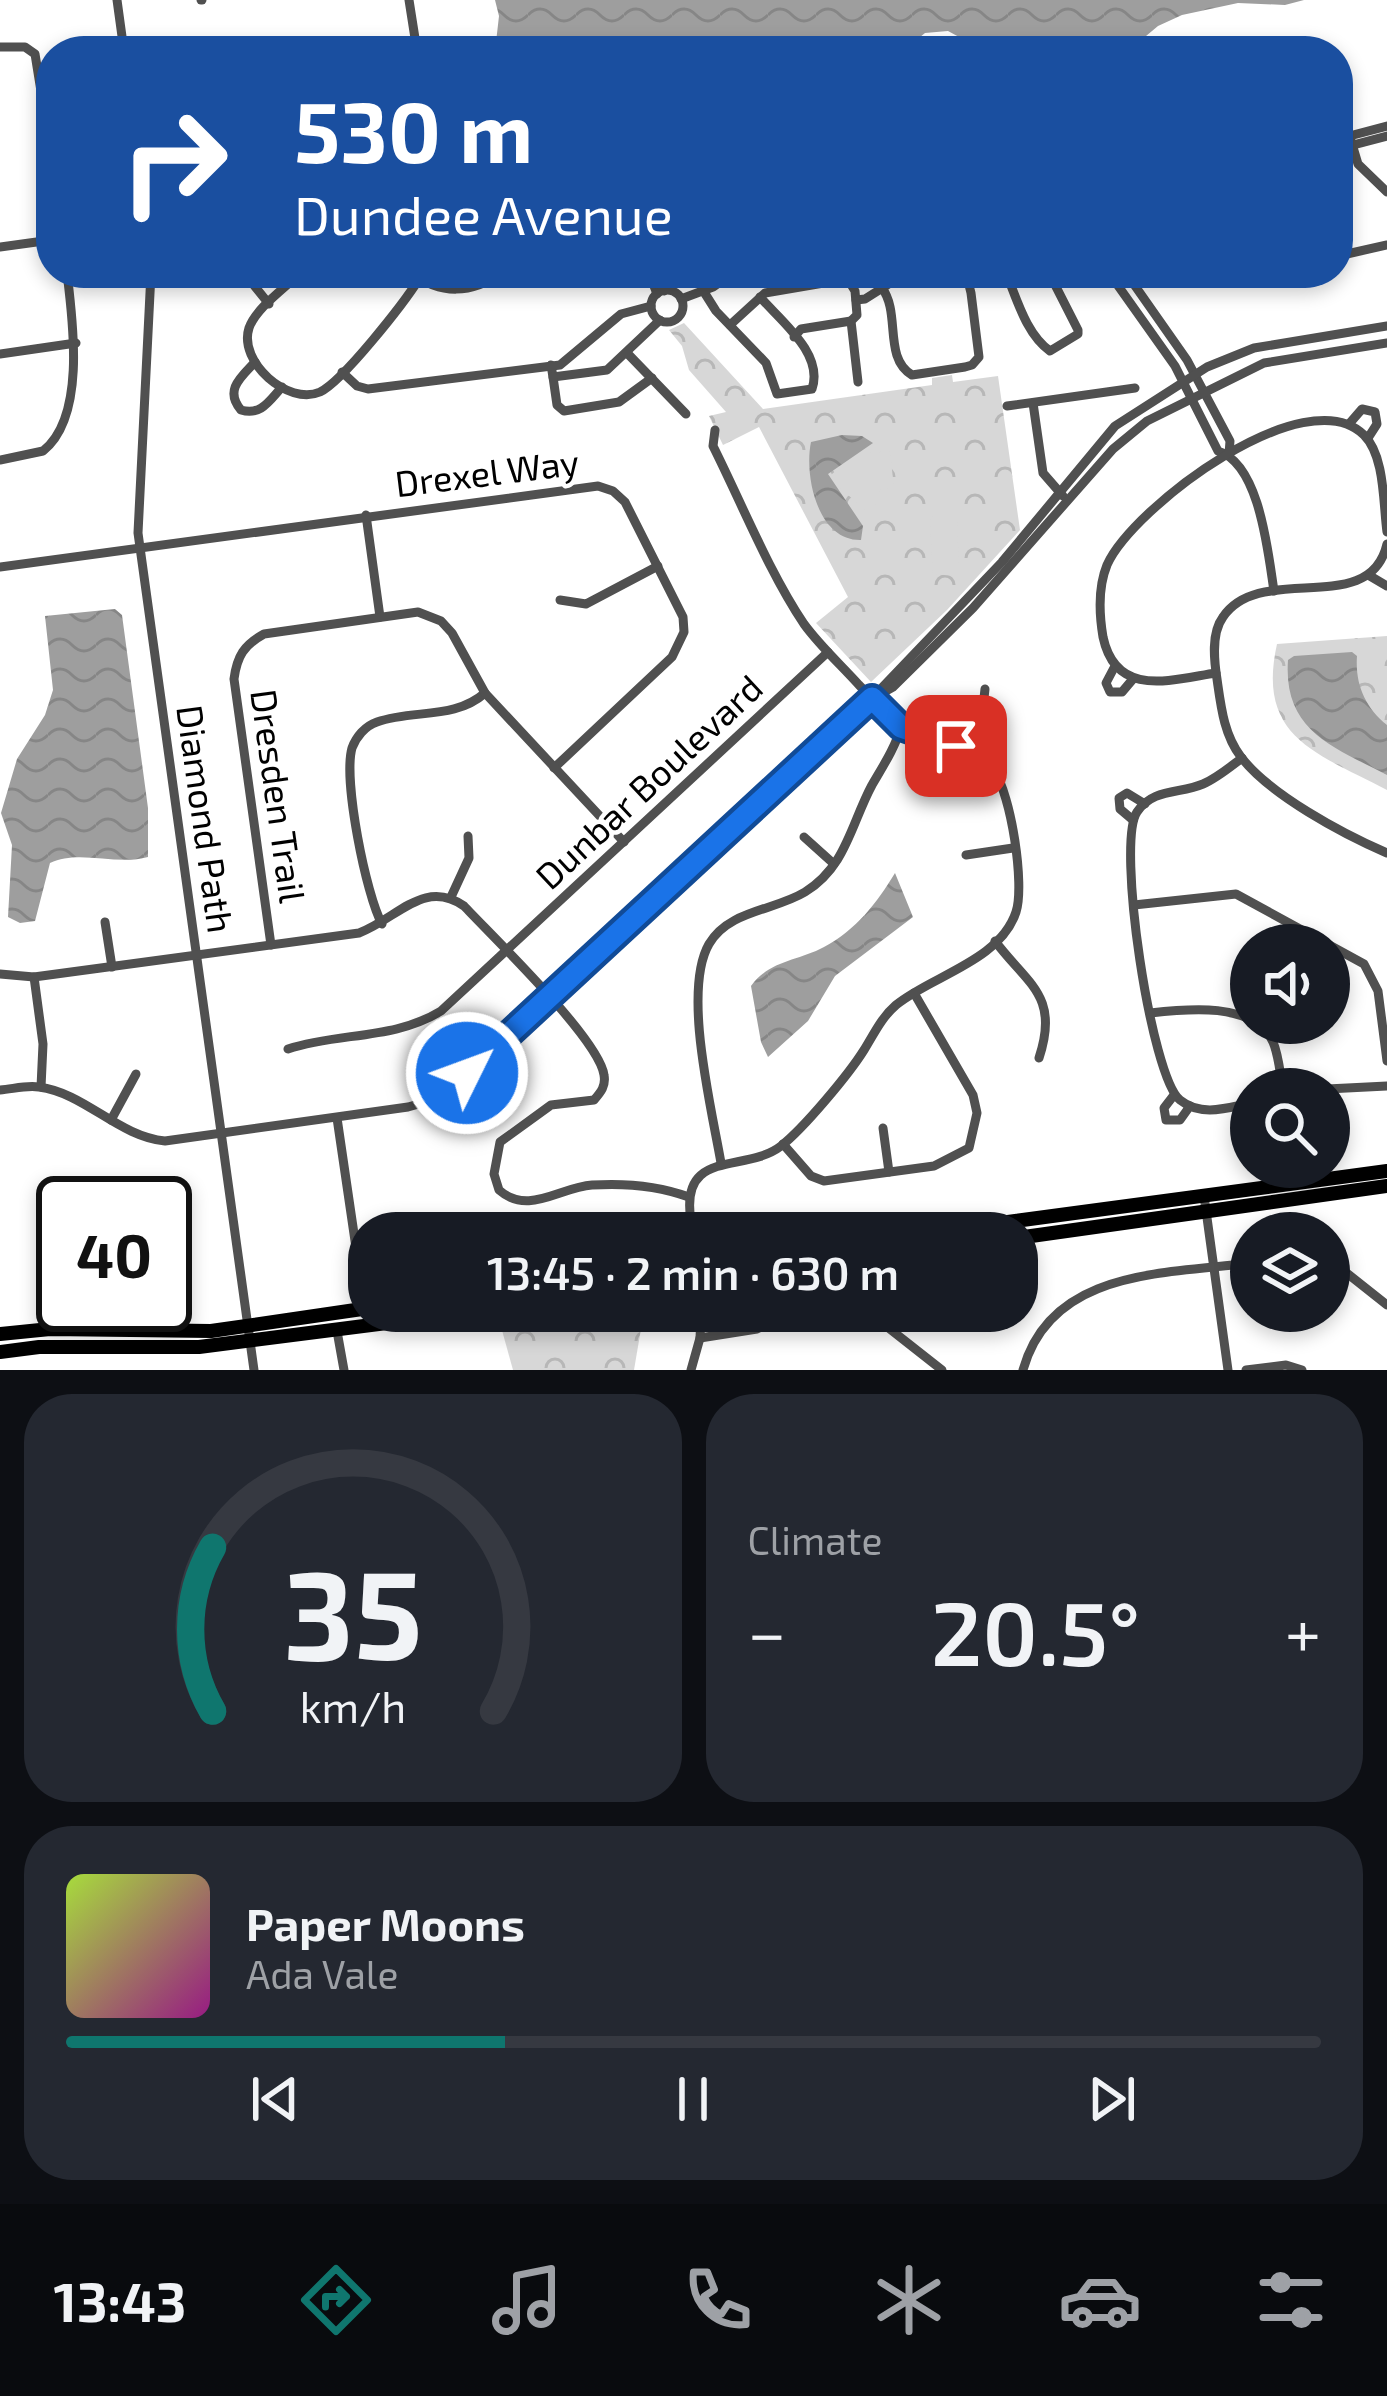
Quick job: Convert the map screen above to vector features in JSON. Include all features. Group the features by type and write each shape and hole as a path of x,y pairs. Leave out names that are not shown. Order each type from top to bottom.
{"highway":[{"path":"1038,1234 1387,1171"},
{"path":"1038,1221 1387,1186"},
{"path":"0,1352 39,1347 199,1347 348,1312"},
{"path":"0,1334 50,1329 250,1333 348,1329"}],"street":[{"path":"117,0 122,36"},
{"path":"409,0 415,36"},
{"path":"0,46 25,47 36,60"},
{"path":"1353,138 1387,126"},
{"path":"1353,140 1387,136"},
{"path":"1353,154 1361,169 1387,192"},
{"path":"0,247 36,242"},
{"path":"1353,254 1387,244"},
{"path":"0,460 31,456 52,444 64,424 76,343 69,288"},
{"name":"Diamond Path","path":"150,288 138,491 140,546 254,1370"},
{"path":"256,288 269,304"},
{"path":"285,288 249,330 247,341 255,362 292,394 326,388 407,288"},
{"path":"658,288 660,293"},
{"path":"681,299 708,288"},
{"path":"730,326 760,297 797,288"},
{"path":"794,337 801,329 851,321 857,314 851,288"},
{"path":"856,300 882,288 890,298 898,361 912,375 973,365 979,357 968,288"},
{"path":"1012,288 1023,316 1050,351 1078,334 1057,288"},
{"path":"1119,288 1182,381 1218,451 1229,454"},
{"path":"1136,288 1194,374 1230,441 1229,454 1260,511 1274,591"},
{"path":"342,372 368,389 607,370 660,320 677,319 681,299 672,291 660,293 651,306 628,311 552,371"},
{"path":"704,292 766,363 775,392 780,395 814,386 811,356 760,297"},
{"path":"651,306 660,320"},
{"path":"851,321 858,382"},
{"path":"1063,496 1114,426 1194,374 1285,340 1387,326"},
{"path":"0,354 76,343"},
{"path":"0,1090 41,1087 155,1140 337,1118 440,1098 872,698 1063,496 1147,421 1264,363 1387,343"},
{"path":"628,354 686,414"},
{"path":"255,362 233,390 241,410 262,409 282,387"},
{"path":"552,371 560,409 619,402 652,378"},
{"path":"1007,406 1135,388"},
{"path":"1033,403 1041,468 1048,483 1063,496"},
{"path":"1349,424 1362,409 1376,412 1368,438"},
{"path":"1216,673 1163,681 1132,679 1115,666 1106,648 1101,586 1114,551 1181,483 1280,430 1310,422 1349,424 1368,438 1379,472 1387,532"},
{"path":"689,1212 689,1197 697,1181 722,1163 764,1156 784,1144 856,1060 886,1015 995,941 1011,923 1019,892 1003,787 989,765 967,749 901,727 828,652 799,616 713,446 715,430"},
{"name":"Drexel Way","path":"0,567 598,486 613,491 625,502 658,566 683,617 685,632 680,646 554,767"},
{"path":"366,515 380,617"},
{"path":"1387,544 1385,559 1370,575 1340,585 1274,591 1244,600 1220,620 1215,638 1225,728 1242,758 1297,803 1387,853"},
{"path":"560,600 586,604 658,566"},
{"path":"1370,575 1387,586"},
{"name":"Dresden Trail","path":"272,945 234,679 236,661 247,643 264,634 418,613 441,620 485,693 624,842"},
{"name":"Dunbar Boulevard","path":"287,1049 420,1024 441,1011 828,652"},
{"path":"1115,666 1106,683 1110,692 1122,692 1132,679"},
{"path":"967,749 982,716 985,689"},
{"path":"382,924 367,888 350,765 353,744 376,722 460,709 485,693"},
{"path":"722,1163 697,1001 704,957 720,930 818,883 850,842 901,727"},
{"path":"1230,1106 1204,1110 1190,1106 1174,1095 1163,1075 1140,967 1133,820 1145,804 1168,792 1202,785 1242,758"},
{"path":"1133,820 1120,809 1119,798 1127,793 1145,804"},
{"path":"451,897 469,858 468,836"},
{"path":"804,838 834,864"},
{"path":"967,854 1013,848"},
{"path":"1135,905 1236,894 1364,964 1378,991 1387,1060"},
{"path":"0,974 34,977 359,933 382,924 420,896 451,897 590,1046 603,1070 604,1083 594,1100 551,1105 500,1142 494,1174 499,1190 518,1201 559,1196 593,1185 662,1188 689,1197"},
{"path":"105,922 112,968"},
{"path":"995,941 1039,991 1045,1032 1040,1058"},
{"path":"34,977 43,1044 41,1087"},
{"path":"784,1144 811,1176 824,1181 934,1166 969,1148 975,1128 973,1095 914,993"},
{"path":"1150,1013 1219,1008 1269,1035 1279,1068"},
{"path":"111,1120 136,1074"},
{"path":"1350,1088 1387,1086"},
{"path":"1174,1095 1164,1108 1166,1120 1180,1120 1190,1106"},
{"path":"337,1118 350,1212"},
{"path":"883,1128 889,1172"},
{"path":"1205,1204 1228,1370"},
{"path":"1023,1370 1032,1343 1049,1319 1091,1288 1230,1266"},
{"path":"1350,1276 1387,1305"},
{"path":"337,1331 344,1370"},
{"path":"691,1370 699,1332"},
{"path":"893,1332 941,1370"},
{"path":"1246,1370 1286,1365 1302,1370"}],"green space":[{"path":"684,323 763,409 932,385 932,378 952,375 953,382 998,376 1020,530 947,610 871,682 816,623 848,597 759,427 723,445 709,416 726,412 689,370 682,346 669,330"},
{"path":"865,446 870,453 890,451 894,488 880,490 872,516 832,481 832,474"},
{"path":"934,514 951,514 957,520 959,571 955,576 933,574 930,520"},
{"path":"1387,636 1387,790 1337,765 1298,738 1275,701 1273,676 1277,644"},
{"path":"502,1332 640,1332 634,1370 513,1370"}],"water":[{"path":"495,0 1304,0 1285,5 1238,3 1182,15 1146,36 957,36 948,31 921,36 497,36"},
{"path":"862,436 873,443 828,474 863,526 861,540 834,530 812,488 811,442"},
{"path":"115,609 122,615 148,808 148,857 73,857 50,863 35,921 20,923 8,917 12,845 1,813 17,759 45,715 53,690 45,616"},
{"path":"1352,652 1357,656 1363,694 1387,725 1387,775 1315,734 1294,704 1288,660"},
{"path":"895,873 913,917 835,976 808,1021 768,1057 751,986 776,966 824,947 846,932"}],"route":[{"path":"467,1073 872,698 901,727 956,746"}]}
